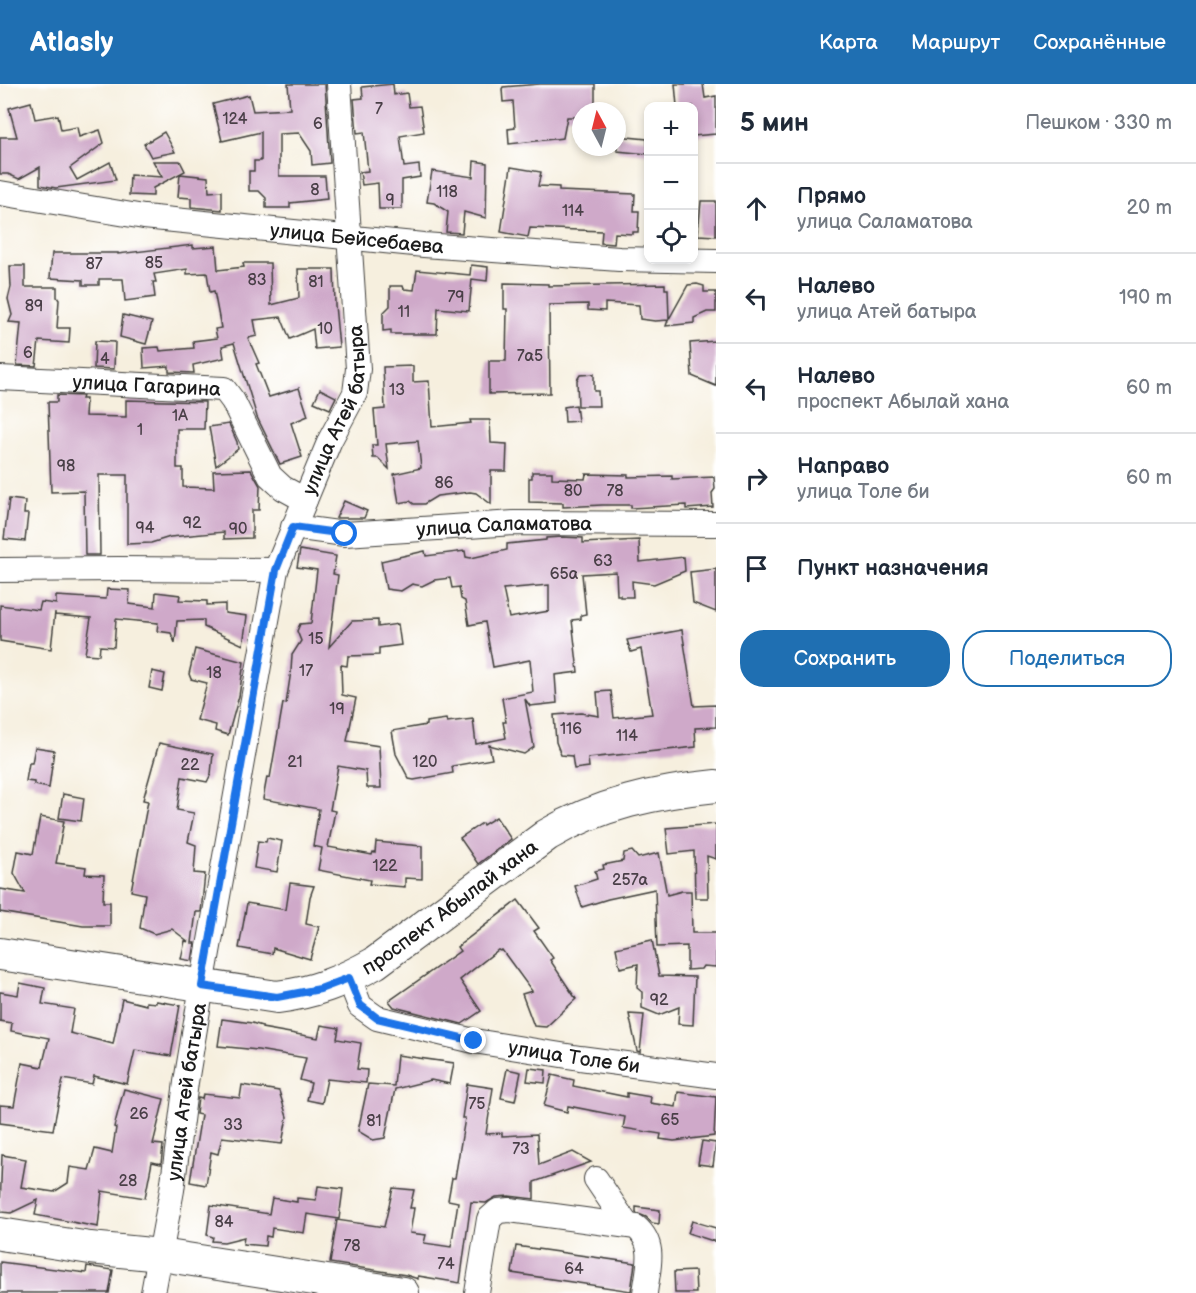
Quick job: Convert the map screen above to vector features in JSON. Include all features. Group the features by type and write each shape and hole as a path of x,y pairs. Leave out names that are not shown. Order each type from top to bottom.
{"main road":[{"name":"проспект Абылай хана","path":"0,954 277,997 320,989 349,978 375,963 547,836 570,822 618,804 651,795 716,786"},
{"path":"0,1234 90,1248 161,1255 403,1293"}],"street":[{"name":"улица Атей батыра","path":"153,1293 161,1255 202,986 276,570 330,440 355,393 357,369 339,84"},
{"name":"улица Бейсебаева","path":"0,193 144,217 424,245 619,259 716,261"},
{"name":"улица Гагарина","path":"0,378 224,389 233,400 270,476 283,488 305,500"},
{"name":"улица Саламатова","path":"293,527 345,534 514,523 716,524"},
{"path":"0,570 276,570"},
{"name":"улица Толе би","path":"349,978 360,1005 377,1018 474,1041 716,1076"},
{"path":"596,1179 627,1225"},
{"path":"477,1293 487,1224 494,1213 510,1210 636,1227 645,1235 649,1244 645,1293"}],"building":[{"path":"288,84 325,84 330,163 312,165 311,151 299,133 279,134 279,176 325,176 327,199 290,203 290,208 266,208 266,198 259,191 249,191 249,171 254,171 254,161 261,161 261,132 222,141 213,104 249,95 253,111 290,109"},
{"path":"393,84 394,95 407,93 409,107 420,106 424,132 400,136 404,167 419,165 420,177 402,180 402,209 379,209 378,183 362,185 360,172 368,171 364,132 357,133 354,99 363,98 362,87"},
{"path":"595,84 595,102 572,102 572,117 567,117 563,138 509,144 508,129 515,128 513,101 503,102 503,87"},
{"path":"675,84 703,84 705,98 716,96 716,134 698,136 698,102 677,102"},
{"path":"31,102 35,119 58,115 61,130 77,127 79,137 100,130 104,143 70,168 77,180 110,162 116,180 56,188 40,185 40,167 19,179 8,174 0,174 0,137 17,137 9,108"},
{"path":"164,132 175,152 151,157 144,144"},
{"path":"626,137 644,139 644,154 626,152"},
{"path":"153,161 180,161 185,171 153,188 153,196 129,195 130,175 162,177"},
{"path":"474,161 487,163 486,218 464,212 462,233 446,232 448,212 434,203 427,202 432,171 473,177"},
{"path":"511,167 541,172 538,186 559,187 559,191 635,194 634,211 639,211 638,232 615,233 614,244 601,243 602,231 530,228 528,237 501,232"},
{"path":"180,174 208,177 209,192 222,191 222,210 191,207 191,198 178,197"},
{"path":"701,201 716,201 716,236 698,235"},
{"path":"193,245 193,248 216,246 218,270 244,267 243,263 270,263 271,305 299,298 298,269 334,269 339,347 315,349 313,329 290,339 281,317 254,320 257,336 248,338 259,363 256,364 269,397 299,388 308,416 291,423 302,457 280,464 257,417 234,343 222,346 224,358 193,365 194,373 169,372 169,366 144,368 143,348 159,347 160,351 194,348 193,341 217,338 215,329 221,328 214,291 210,292 207,273 187,274 187,269 154,274 155,297 125,301 123,279 99,279 99,285 83,285 83,280 50,278 52,253 118,254"},
{"path":"471,265 488,267 487,281 472,279 469,311 438,308 437,334 391,334 391,330 383,331 383,313 390,306 390,286 403,286 404,289 414,290 417,270 470,275"},
{"path":"10,266 25,266 25,287 57,287 59,300 57,328 70,328 69,343 39,341 36,366 17,365 21,323 9,322 12,315 8,299 11,287"},
{"path":"504,283 548,284 548,286 665,284 665,289 668,289 669,319 688,285 697,284 704,286 704,292 716,292 716,312 707,312 694,318 694,323 666,326 668,320 640,319 639,305 605,303 605,311 588,310 588,304 549,305 550,393 489,394 489,361 506,361 507,309 504,309"},
{"path":"123,315 152,322 146,344 120,337"},
{"path":"95,341 115,342 114,369 94,368"},
{"path":"716,341 716,386 692,376 690,343"},
{"path":"413,366 413,382 429,381 432,427 471,423 470,420 490,420 491,443 507,444 506,471 491,471 491,504 476,493 470,492 437,496 424,504 414,504 410,501 399,503 394,474 421,468 418,441 386,444 389,469 378,458 373,458 372,445 377,445 374,410 385,409 383,367"},
{"path":"594,374 594,391 598,391 599,406 578,406 577,380 580,375"},
{"path":"320,389 336,397 330,409 314,402"},
{"path":"57,395 83,396 82,399 86,399 85,416 126,417 126,400 205,402 204,429 177,429 177,468 183,468 183,487 214,488 213,471 251,470 260,486 259,510 252,510 252,538 224,539 224,532 170,537 151,543 127,544 127,475 99,475 100,555 85,555 84,491 51,492 48,402 57,402"},
{"path":"576,405 578,421 565,422 564,407"},
{"path":"229,424 238,449 216,466 209,427"},
{"path":"532,472 552,472 552,478 585,479 586,474 628,475 628,477 672,476 672,479 714,477 713,507 686,509 686,505 631,508 631,505 602,505 563,507 563,503 529,502 529,478 532,478"},
{"path":"9,499 25,501 24,514 28,514 25,541 4,539"},
{"path":"344,501 367,511 364,518 336,518"},
{"path":"546,538 583,538 583,543 639,540 640,562 684,557 685,571 654,584 632,581 633,597 617,595 616,572 582,574 586,614 581,615 581,619 572,620 578,672 555,675 557,703 530,706 525,699 534,747 524,754 489,745 492,759 452,766 453,773 409,779 396,754 392,731 446,719 447,722 473,719 476,744 506,738 502,698 533,692 530,660 493,667 485,622 469,625 465,601 461,599 459,587 452,588 450,578 434,580 422,586 412,584 401,591 386,589 381,561 425,551 426,556 465,551 466,557 471,558 507,550 507,544 546,540","holes":["549,585 549,611 509,618 503,589"]},
{"path":"300,550 336,556 333,574 338,575 329,647 352,621 378,620 378,627 398,624 401,645 379,648 379,655 348,656 347,666 341,665 342,695 356,698 347,741 379,746 381,788 367,788 366,771 338,766 330,810 335,811 328,847 372,855 373,852 375,853 376,842 422,846 422,879 405,878 405,887 369,884 370,880 318,870 322,848 313,846 319,809 263,799 267,777 270,778 283,703 286,704 292,655 301,641 297,631 300,624 311,623 317,570 297,567"},
{"path":"716,569 716,612 693,603 690,572"},
{"path":"107,589 130,590 129,604 155,607 156,592 180,595 179,600 207,601 207,605 225,604 225,613 247,616 243,645 204,627 204,620 177,621 175,643 171,633 157,631 158,623 116,619 114,647 100,646 99,655 85,654 91,618 55,615 55,612 51,649 0,641 0,605 39,610 41,602 56,604 56,596 106,599"},
{"path":"682,630 694,706 716,705 716,727 695,728 696,747 588,758 589,767 574,769 572,756 561,755 556,742 554,715 581,713 599,716 597,692 611,691 614,718 652,714 641,649 631,652 627,640"},
{"path":"195,649 244,662 239,696 228,735 215,731 216,725 197,720 207,683 191,679 189,674"},
{"path":"152,671 165,674 162,691 149,688"},
{"path":"159,743 213,754 211,774 207,782 182,777 177,810 194,813 188,842 196,845 194,873 205,874 201,912 196,912 192,961 181,959 185,941 189,942 172,929 154,934 140,928 145,894 131,891 148,801 143,800"},
{"path":"35,747 54,750 49,788 26,781"},
{"path":"63,794 84,798 81,821 59,818"},
{"path":"40,817 64,821 56,863 86,867 85,874 104,875 103,902 110,902 110,926 83,926 0,912 0,889 25,893 14,873 18,851 33,854"},
{"path":"496,817 511,839 478,864 460,838 482,823 483,825"},
{"path":"716,824 716,859 707,856 708,898 695,898 694,851 669,854 666,828"},
{"path":"267,838 282,841 277,872 254,868 258,841 266,842"},
{"path":"632,851 638,858 659,853 667,895 691,891 692,933 716,933 716,967 703,966 701,969 687,970 687,946 657,947 655,889 582,907 575,886 597,879 595,871 604,869 603,865 623,861 624,853"},
{"path":"290,883 314,886 306,924 319,927 310,959 273,948 272,954 239,948 247,903 286,910"},
{"path":"518,900 539,928 534,931 553,958 550,960 576,999 546,1027 534,1026 522,994 532,991 502,950 498,950 460,980 481,1011 462,1024 394,1007 389,1001 460,951 457,947"},
{"path":"652,940 659,976 695,977 693,1025 678,1024 679,1007 659,1015 642,1008 642,992 637,988 638,964 620,968 616,948"},
{"path":"20,983 45,988 42,1004 74,1009 70,1033 113,1044 122,999 146,1005 146,1002 156,1003 156,1001 180,1005 171,1056 135,1050 127,1084 94,1076 92,1084 63,1079 53,1130 0,1123 0,1105 14,1106 22,1063 42,1067 49,1038 11,1031 12,1023 0,1021 0,992 18,995"},
{"path":"629,1014 644,1015 640,1052 637,1051"},
{"path":"222,1019 252,1023 262,1028 318,1038 321,1025 339,1028 337,1039 361,1043 357,1069 367,1070 366,1083 327,1079 322,1103 307,1100 311,1083 300,1080 306,1058 218,1046"},
{"path":"397,1055 454,1063 450,1084 431,1080 395,1089 385,1138 373,1140 358,1131 368,1084 394,1086"},
{"path":"529,1068 546,1070 545,1083 527,1081"},
{"path":"507,1069 521,1072 515,1101 501,1098"},
{"path":"552,1075 574,1080 573,1086 627,1097 627,1093 651,1097 650,1103 676,1107 678,1092 716,1097 714,1136 674,1141 660,1139 661,1134 623,1128 625,1117 568,1106 567,1112 544,1106"},
{"path":"467,1084 493,1088 486,1134 502,1133 502,1136 537,1134 539,1165 573,1152 591,1162 534,1182 534,1199 509,1196 496,1197 486,1203 471,1202 460,1283 418,1276 418,1279 330,1263 337,1220 384,1227 393,1188 414,1190 410,1208 414,1208 410,1233 426,1235 424,1243 451,1247 458,1202 448,1200 452,1178 455,1178 465,1118 462,1118"},
{"path":"242,1085 279,1091 287,1117 282,1144 222,1137 218,1154 211,1152 206,1185 190,1182 201,1115 196,1114 198,1098 202,1099 203,1094 240,1098"},
{"path":"124,1089 164,1099 153,1144 163,1145 161,1164 152,1162 145,1198 102,1191 98,1227 35,1215 38,1200 11,1213 2,1212 0,1207 2,1155 26,1159 21,1187 54,1192 68,1183 70,1167 89,1170 95,1149 112,1153 116,1128 114,1127"},
{"path":"702,1141 716,1143 713,1166 698,1164"},
{"path":"318,1186 343,1189 339,1219 307,1214 304,1233 272,1228 271,1237 266,1236 265,1246 243,1244 244,1237 224,1242 212,1241 213,1237 207,1235 211,1205 269,1214 272,1198 297,1202 297,1198 316,1200"},
{"path":"636,1207 660,1210 659,1224 652,1223 646,1217 636,1213"},
{"path":"692,1221 716,1228 716,1242 688,1233"},
{"path":"516,1246 635,1263 631,1291 512,1273"},
{"path":"0,1262 86,1273 87,1266 113,1270 109,1293 0,1293"},
{"path":"695,1271 696,1293 675,1293 674,1272"}],"route":[{"path":"345,534 293,527 276,570 202,986 277,997 303,994 349,978 360,1005 377,1018 474,1041"}]}
